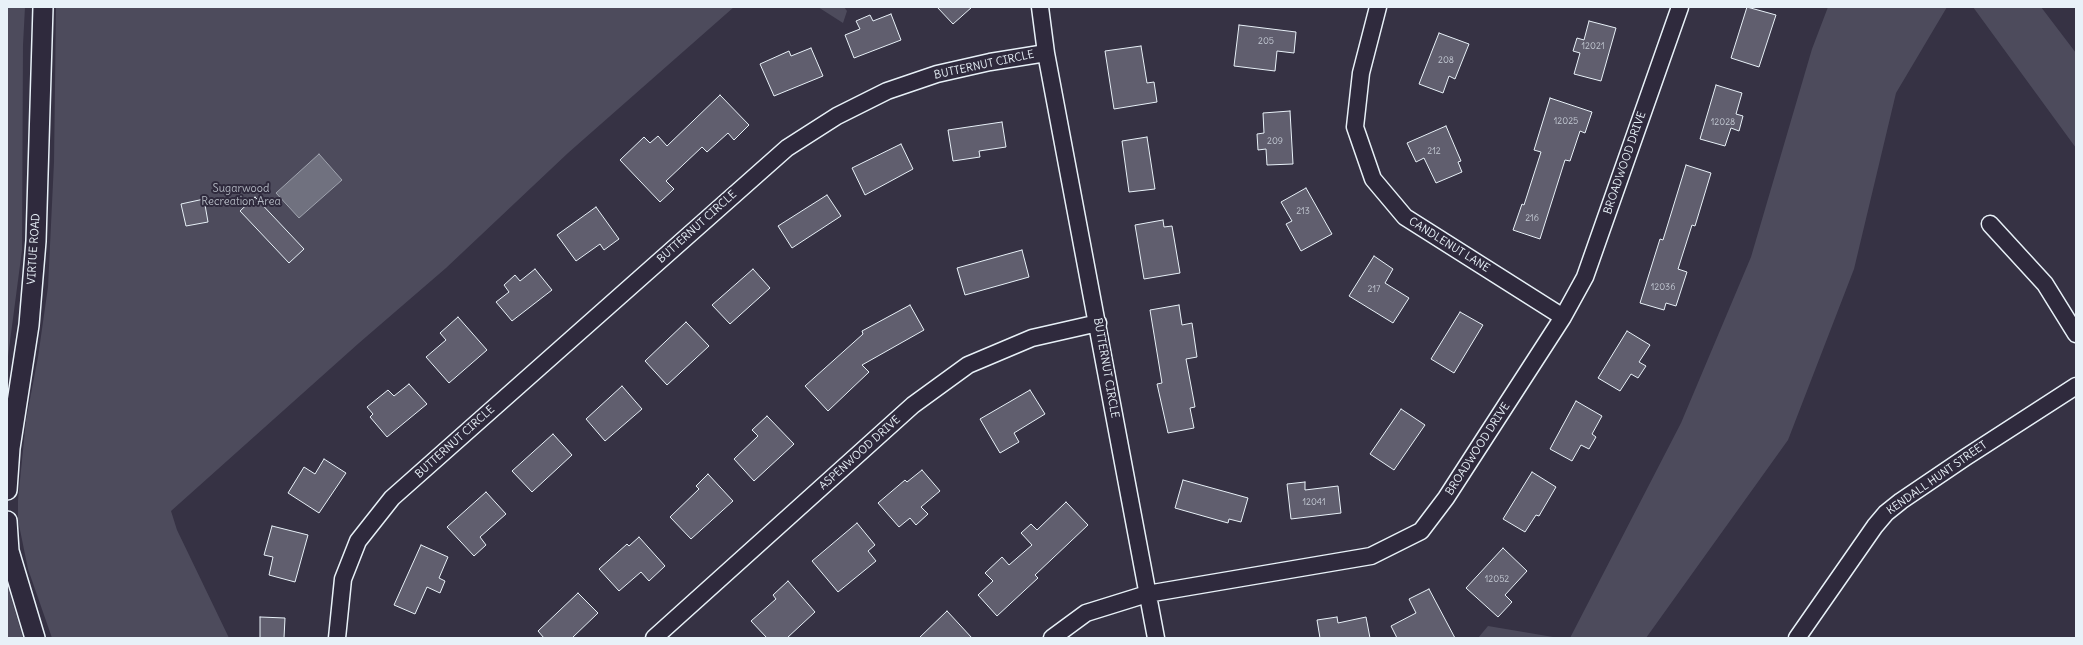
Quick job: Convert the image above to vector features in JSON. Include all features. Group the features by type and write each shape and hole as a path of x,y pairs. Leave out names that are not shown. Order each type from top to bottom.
{"street":[{"name":"VIRTUE ROAD","path":"7,490 10,448 29,325 36,241 43,7"},
{"path":"1040,7 1046,53"},
{"name":"CANDLENUT LANE","path":"1378,7 1360,73 1355,127 1373,179 1405,217 1563,317"},
{"name":"BROADWOOD DRIVE","path":"1052,638 1086,613 1147,594 1371,556 1421,531 1446,498 1563,317 1585,277 1680,7"},
{"name":"BUTTERNUT CIRCLE","path":"337,638 343,579 358,542 392,498 786,148 837,116 887,91 938,74 990,62 1046,53 1098,323 1156,638"},
{"path":"1990,224 2045,284 2076,334"},
{"name":"ASPENWOOD DRIVE","path":"654,638 913,405 968,365 1032,338 1098,323"},
{"name":"KENDALL HUNT STREET","path":"1797,638 1874,526 1886,513 1901,501 1966,457 2076,386"},
{"path":"7,522 9,551 35,638"}],"green space":[{"path":"7,7 25,7 23,45 22,250 7,364"},
{"name":"Sugarwood Recreation Area","path":"56,7 734,7 568,153 446,268 359,343 171,511 177,530 229,638 52,638 28,569 18,520 18,500 26,420 38,357 48,287 54,162"},
{"path":"818,7 844,7 847,11 843,23"},
{"path":"1828,7 1947,7 1896,93 1854,269 1788,440 1646,638 1570,638 1681,423 1751,257 1812,49"},
{"path":"1973,7 2041,7 2076,53 2076,148"},
{"path":"7,584 23,638 7,638"},
{"path":"1488,626 1559,638 1478,638"}],"water":[{"path":"319,154 342,180 299,218 276,193"}],"building":[{"path":"937,7 972,7 953,24"},
{"path":"1747,7 1776,15 1759,67 1731,58"},
{"path":"891,14 901,40 854,58 845,35 860,29 856,21 870,15 873,21"},
{"path":"1589,21 1616,28 1601,81 1574,74 1580,53 1573,51 1577,38 1584,40"},
{"path":"1239,25 1296,32 1294,53 1277,51 1275,71 1234,66"},
{"path":"1439,33 1469,44 1455,79 1449,76 1443,93 1419,84"},
{"path":"1141,46 1147,83 1154,82 1157,102 1114,109 1105,51"},
{"path":"811,48 823,76 774,96 760,64 789,51 791,56"},
{"path":"1716,85 1742,93 1736,114 1743,116 1739,131 1731,128 1725,146 1700,139"},
{"path":"720,95 749,125 734,140 728,133 707,152 702,147 666,181 674,189 660,202 620,160 644,137 650,143 658,136 667,146"},
{"path":"1550,98 1592,112 1585,133 1580,131 1570,161 1565,160 1540,239 1513,230 1522,204 1524,205 1541,152 1534,150"},
{"path":"1290,111 1293,164 1267,165 1266,149 1258,150 1257,134 1264,133 1263,113"},
{"path":"1002,122 1006,147 979,151 980,157 953,161 948,130"},
{"path":"1446,126 1461,161 1458,162 1462,172 1436,183 1424,158 1416,162 1407,143"},
{"path":"1147,137 1155,189 1129,192 1122,141"},
{"path":"901,144 913,169 865,195 852,168"},
{"path":"1686,165 1711,173 1695,226 1692,225 1678,269 1687,272 1676,306 1666,303 1664,310 1640,303 1660,239 1663,240"},
{"path":"1306,188 1332,234 1301,251 1286,224 1292,221 1281,202"},
{"path":"827,195 841,216 792,248 778,226"},
{"path":"255,197 304,249 289,263 240,211"},
{"path":"204,199 208,222 186,226 181,204"},
{"path":"596,207 619,239 604,250 600,244 576,261 557,235"},
{"path":"1163,220 1164,227 1172,226 1180,273 1144,279 1135,225"},
{"path":"1022,250 1029,277 965,295 957,268"},
{"path":"1374,256 1393,269 1385,283 1409,298 1393,323 1349,296"},
{"path":"535,269 552,290 512,321 496,302 509,292 504,285 515,275 520,281"},
{"path":"753,269 770,288 730,324 712,305"},
{"path":"910,305 924,330 862,365 869,372 828,411 805,386 863,334 862,331"},
{"path":"1179,305 1182,325 1192,323 1197,357 1186,359 1195,407 1190,408 1194,428 1168,433 1157,384 1162,383 1150,310"},
{"path":"1460,312 1483,325 1454,373 1431,359"},
{"path":"458,317 487,350 449,383 426,357 446,340 440,333"},
{"path":"686,322 709,346 667,385 645,361"},
{"path":"1627,331 1650,345 1639,362 1646,366 1638,378 1631,374 1620,391 1598,378"},
{"path":"409,384 427,404 387,437 370,417 373,414 367,407 388,390 394,396"},
{"path":"622,386 642,409 605,441 586,419"},
{"path":"1030,390 1045,414 1014,433 1019,442 1000,453 980,419"},
{"path":"1576,401 1602,416 1592,434 1596,437 1589,449 1581,445 1572,461 1550,449"},
{"path":"1401,409 1425,425 1394,470 1370,454"},
{"path":"767,416 794,444 754,481 734,459 758,436 752,430"},
{"path":"553,434 572,455 532,492 512,471"},
{"path":"324,459 346,473 319,513 288,493 304,467 315,474"},
{"path":"922,470 940,491 921,507 928,514 916,525 910,518 899,527 878,503 905,480 907,482"},
{"path":"1532,472 1556,487 1539,516 1536,515 1525,532 1503,519"},
{"path":"708,474 733,501 691,539 670,517 699,489 696,486"},
{"path":"1183,480 1248,498 1241,522 1229,519 1228,523 1175,508"},
{"path":"1305,482 1305,490 1338,486 1341,513 1291,519 1287,484"},
{"path":"486,492 506,514 480,537 486,545 474,556 447,527"},
{"path":"1066,502 1088,525 1035,575 1038,578 997,616 978,595 993,581 985,573 1002,557 1009,565 1032,545 1021,533 1031,524 1037,530"},
{"path":"857,523 875,545 868,551 876,561 838,592 812,561"},
{"path":"272,526 308,535 295,582 269,575 273,557 264,555"},
{"path":"639,537 665,566 649,581 641,572 619,591 599,569 627,544 629,546"},
{"path":"421,545 448,557 439,578 445,581 440,593 427,587 415,614 394,605"},
{"path":"1503,548 1527,571 1505,595 1512,602 1498,617 1466,588"},
{"path":"788,581 815,612 787,638 767,638 751,621 776,599 773,595"},
{"path":"1429,589 1455,638 1397,638 1391,626 1416,613 1409,599"},
{"path":"578,593 598,613 572,638 544,638 538,631"},
{"path":"947,611 972,638 919,638"},
{"path":"260,617 285,618 284,638 260,638"},
{"path":"1337,617 1338,623 1366,617 1370,638 1320,638 1317,620"}]}
